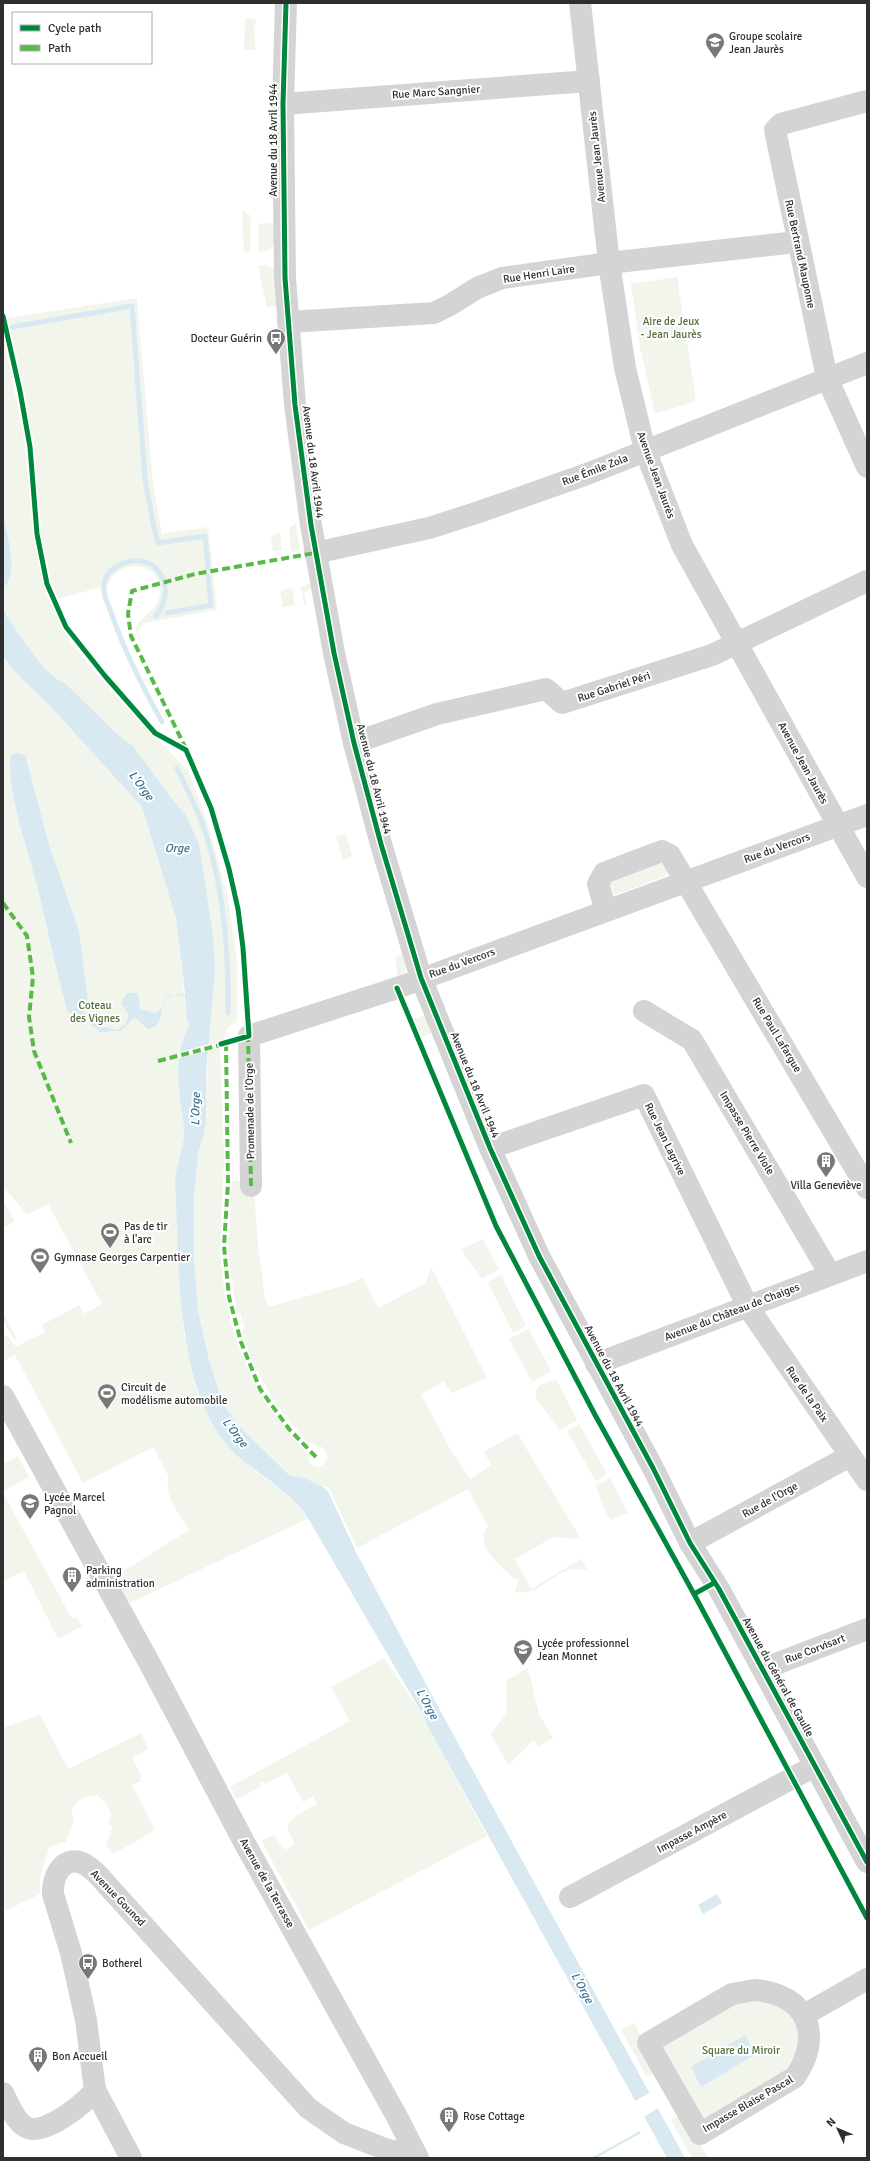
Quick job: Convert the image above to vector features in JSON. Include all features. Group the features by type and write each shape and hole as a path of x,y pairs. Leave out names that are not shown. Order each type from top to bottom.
{"street":[{"name":"Avenue du 18 Avril 1944","path":"286,3 283,104 283,204 288,322 296,413 315,553 334,653 354,744 380,844 421,978 490,1148 539,1256 653,1468 669,1502"},
{"name":"Avenue Jean Jaurès","path":"580,3 609,263 625,368 645,450 682,545 867,877"},
{"name":"Rue Marc Sangnier","path":"283,104 589,81"},
{"name":"Rue Bertrand Maupome","path":"867,101 777,126 775,130 826,378 867,467"},
{"name":"Rue Henri Laire","path":"288,322 434,313 450,306 477,288 502,278 609,263 797,242"},
{"name":"Rue Émile Zola","path":"315,553 429,528 479,512 588,474 645,450 867,363"},
{"name":"Rue Gabriel Péri","path":"354,744 437,714 546,689 562,703 712,655 867,581"},
{"name":"Rue du Vercors","path":"248,1036 397,988 867,815"},
{"path":"606,911 598,890 598,884 601,876 608,871 662,851 670,855 686,881"},
{"name":"Rue Paul Lafargue","path":"686,881 867,1188"},
{"name":"Impasse Pierre Viole","path":"644,1011 692,1040 830,1274"},
{"name":"Promenade de l'Orge","path":"248,1036 251,1186"},
{"name":"Rue Jean Lagrive","path":"490,1148 644,1095 748,1307"},
{"name":"Avenue du Château de Chaiges","path":"596,1364 867,1261"},
{"name":"Rue de la Paix","path":"748,1307 867,1480"},
{"name":"Avenue de la Terrasse","path":"3,1396 244,1842 396,2114 417,2157"},
{"name":"Rue de l'Orge","path":"690,1543 850,1456"},
{"name":"Avenue du Général de Gaulle","path":"669,1502 690,1543 719,1589 867,1862"},
{"name":"Rue Corvisart","path":"763,1670 867,1629"},
{"name":"Impasse Ampère","path":"570,1897 815,1766"},
{"name":"Avenue Gounod","path":"131,2158 95,2090 83,2006 71,1953 53,1894 55,1874 61,1867 68,1863 77,1862 86,1865 101,1879 165,1948 308,2108 344,2133 385,2149 417,2157"},
{"path":"804,2015 867,1979"},
{"name":"Impasse Blaise Pascal","path":"769,1991 782,1996 793,2003 804,2015 810,2026 810,2035 806,2056 795,2077 700,2134 648,2043 732,1994 743,1992 769,1991"},
{"path":"3,2093 22,2124 28,2128 35,2129 45,2127 77,2107 89,2098 95,2090"}],"green space":[{"path":"245,18 256,19 253,33 255,33 255,50 244,50"},
{"path":"242,210 251,216 250,251 244,252"},
{"path":"275,223 275,244 269,250 258,252 259,224"},
{"path":"266,265 274,269 278,306 267,307 258,266"},
{"name":"Aire de Jeux - Jean Jaurès","path":"677,277 696,401 655,414 640,347 631,284"},
{"path":"137,298 153,484 162,534 208,527 217,610 144,623 136,635 138,624 155,606 160,594 159,583 155,575 148,569 130,567 121,570 113,576 108,585 58,599 50,576 41,532 35,451 27,404 8,318"},
{"path":"3,335 24,437 34,540 43,585 57,619 69,640 93,670 138,720 188,770 207,821 228,898 237,960 237,1022 228,1027 224,1041 208,1045 215,972 213,934 199,844 186,815 172,799 134,747 116,733 65,683 57,679 41,664 7,617 3,608 3,583 6,585 11,556 3,514"},
{"path":"296,523 300,550 291,552 289,528"},
{"path":"280,533 282,550 273,552 271,536"},
{"path":"311,583 312,588 304,592 307,605 304,605 301,587"},
{"path":"292,588 295,605 283,607 280,591"},
{"name":"Coteau des Vignes","path":"3,656 16,673 50,706 142,807 176,918 187,1021 190,1025 178,1063 185,1128 175,1185 184,1333 198,1392 251,1468 284,1492 309,1518 130,1603 121,1590 117,1575 189,1530 170,1497 168,1491 169,1477 153,1447 83,1483 15,1355 3,1361 3,1338 5,1336 8,1336 16,1347 45,1332 42,1325 79,1305 84,1314 102,1304 48,1204 27,1215 3,1186"},
{"path":"346,834 352,856 343,861 336,836"},
{"path":"659,864 663,864 667,870 667,874 663,877 615,895 610,892 610,883"},
{"path":"405,953 406,967 404,973 398,978 395,956"},
{"path":"427,1014 434,1032 422,1037 414,1019"},
{"path":"220,1047 224,1157 220,1253 225,1296 234,1334 251,1378 267,1405 307,1454 311,1465 319,1467 326,1462 328,1456 322,1447 306,1441 275,1403 253,1363 242,1332 245,1328 243,1323 240,1322 242,1318 240,1313 237,1312 228,1255 232,1181 246,1181 254,1190 258,1245 265,1298 269,1307 346,1285 363,1278 378,1308 426,1283 431,1267 487,1378 451,1393 444,1381 421,1394 449,1447 470,1479 491,1465 484,1452 517,1433 581,1539 553,1537 515,1559 531,1589 581,1559 587,1570 571,1569 530,1591 515,1592 518,1580 512,1577 495,1560 486,1547 484,1533 488,1526 468,1489 357,1548 329,1488 304,1478 289,1475 238,1425 224,1405 208,1356 198,1310 194,1259 194,1198 198,1154 204,1134 208,1051"},
{"path":"3,1201 15,1221 3,1228"},
{"path":"483,1239 499,1270 482,1278 466,1258 462,1249"},
{"path":"501,1275 526,1326 513,1333 488,1282"},
{"path":"3,1313 17,1339 14,1340 3,1320"},
{"path":"529,1329 551,1371 532,1382 509,1339"},
{"path":"556,1379 577,1420 560,1430 536,1398 536,1390 540,1385"},
{"path":"579,1424 607,1474 596,1481 567,1431"},
{"path":"18,1456 29,1477 3,1491 3,1464"},
{"path":"610,1478 628,1513 611,1520 605,1511 596,1486"},
{"path":"3,1493 72,1619 76,1617 82,1626 58,1639 24,1571 3,1581"},
{"path":"384,1658 424,1717 487,1836 309,1930 261,1840 274,1835 285,1850 295,1844 288,1829 288,1825 294,1818 317,1804 313,1796 303,1802 287,1773 265,1784 263,1781 259,1784 261,1786 237,1799 230,1787 350,1721 331,1687"},
{"path":"528,1668 539,1714 553,1738 538,1747 534,1740 508,1765 491,1734 507,1713 506,1681"},
{"path":"40,1715 68,1769 141,1733 148,1749 132,1758 142,1777 140,1778 141,1781 132,1785 155,1830 114,1854 106,1846 113,1826 108,1824 111,1814 107,1804 97,1795 81,1799 75,1804 71,1812 74,1819 66,1843 62,1842 49,1848 40,1878 40,1894 5,1911 3,1728"},
{"name":"Square du Miroir","path":"740,1997 788,2007 802,2038 790,2065 783,2071 787,2077 704,2123 662,2045"},
{"path":"634,2023 660,2070 647,2077 621,2030"},
{"path":"683,2113 708,2158 692,2158 671,2120"}],"water":[{"path":"3,514 9,541 11,560 11,569 6,586 3,583"},
{"name":"Orge","path":"3,608 7,617 41,664 57,679 65,683 116,733 134,747 172,799 186,815 199,844 213,934 215,972 206,1072 206,1119 204,1134 198,1154 194,1198 194,1259 198,1310 208,1356 224,1405 238,1425 289,1475 304,1478 322,1486 328,1491 356,1552 435,1701 685,2158 667,2158 428,1727 424,1717 305,1513 276,1485 232,1451 218,1433 204,1406 194,1377 187,1345 179,1280 175,1179 184,1133 178,1064 182,1044 190,1025 187,1021 185,996 174,996 168,998 163,1007 158,1023 154,1027 148,1029 134,1017 121,1031 101,1031 103,1027 117,1030 126,1024 129,1015 121,1003 127,993 138,993 140,1009 155,1013 161,1009 168,996 185,994 176,918 142,807 50,706 16,673 3,656"},
{"path":"16,753 25,755 50,848 79,931 88,1002 83,1013 78,1017 68,1012 36,881 14,800 10,768 11,756"},
{"path":"717,1894 722,1903 703,1914 698,1905"},
{"path":"745,2035 756,2054 701,2087 691,2067"},
{"path":"640,2131 641,2133 596,2158 591,2158"}],"pier":[{"path":"210,1044 210,1050 176,1059 177,1053"},
{"path":"651,2092 660,2107 642,2118 633,2102"}],"waterway":[{"path":"12,327 132,306 145,479 154,528"},
{"path":"155,532 158,543 205,536 208,568"},
{"path":"156,616 163,604 165,592 164,581 159,572 151,565 141,561 129,562 116,567 107,575 104,584 105,597 128,655 162,722"},
{"path":"167,613 211,605 208,576"},
{"path":"177,768 199,815 214,862 226,937 228,1013"},
{"path":"79,1010 101,1030 107,1030"}],"marked path":[{"path":"186,749 131,636 128,614 132,591 195,574 315,553"},
{"path":"3,903 27,936 33,977 29,1017 34,1051 71,1143"},
{"path":"248,1034 251,1186"},
{"path":"226,1043 228,1183 224,1246 229,1297 241,1342 260,1389 289,1429 316,1457"},
{"path":"158,1061 224,1044"}],"cycle path":[{"path":"286,3 283,104 285,278 295,405 311,525 334,653 354,743 381,844 421,978 490,1148 539,1256 653,1468 690,1543 719,1589 867,1862"},
{"path":"3,316 20,391 30,447 37,534 47,584 66,627 105,676 155,733 186,750 211,808 229,869 238,909 243,948 249,1036 221,1044"},
{"path":"397,988 496,1226 594,1413 694,1594"},
{"path":"714,1583 694,1594 867,1918"}],"place":[{"name":"Groupe scolaire Jean Jaurès","path":"715,59"},
{"name":"Docteur Guérin","path":"276,355"},
{"name":"Villa Geneviève","path":"826,1178"},
{"name":"Pas de tir à l'arc","path":"110,1249"},
{"name":"Gymnase Georges Carpentier","path":"40,1274"},
{"name":"Circuit de modélisme automobile","path":"107,1410"},
{"name":"Lycée Marcel Pagnol","path":"30,1520"},
{"name":"Parking administration","path":"72,1593"},
{"name":"Lycée professionnel Jean Monnet","path":"523,1666"},
{"name":"Botherel","path":"88,1980"},
{"name":"Bon Accueil","path":"38,2073"},
{"name":"Rose Cottage","path":"449,2133"}],"water label":[{"name":"L'Orge","path":"141,786"},
{"name":"L'Orge","path":"196,1109"},
{"name":"L'Orge","path":"235,1433"},
{"name":"L'Orge","path":"427,1704"},
{"name":"L'Orge","path":"582,1988"}]}
